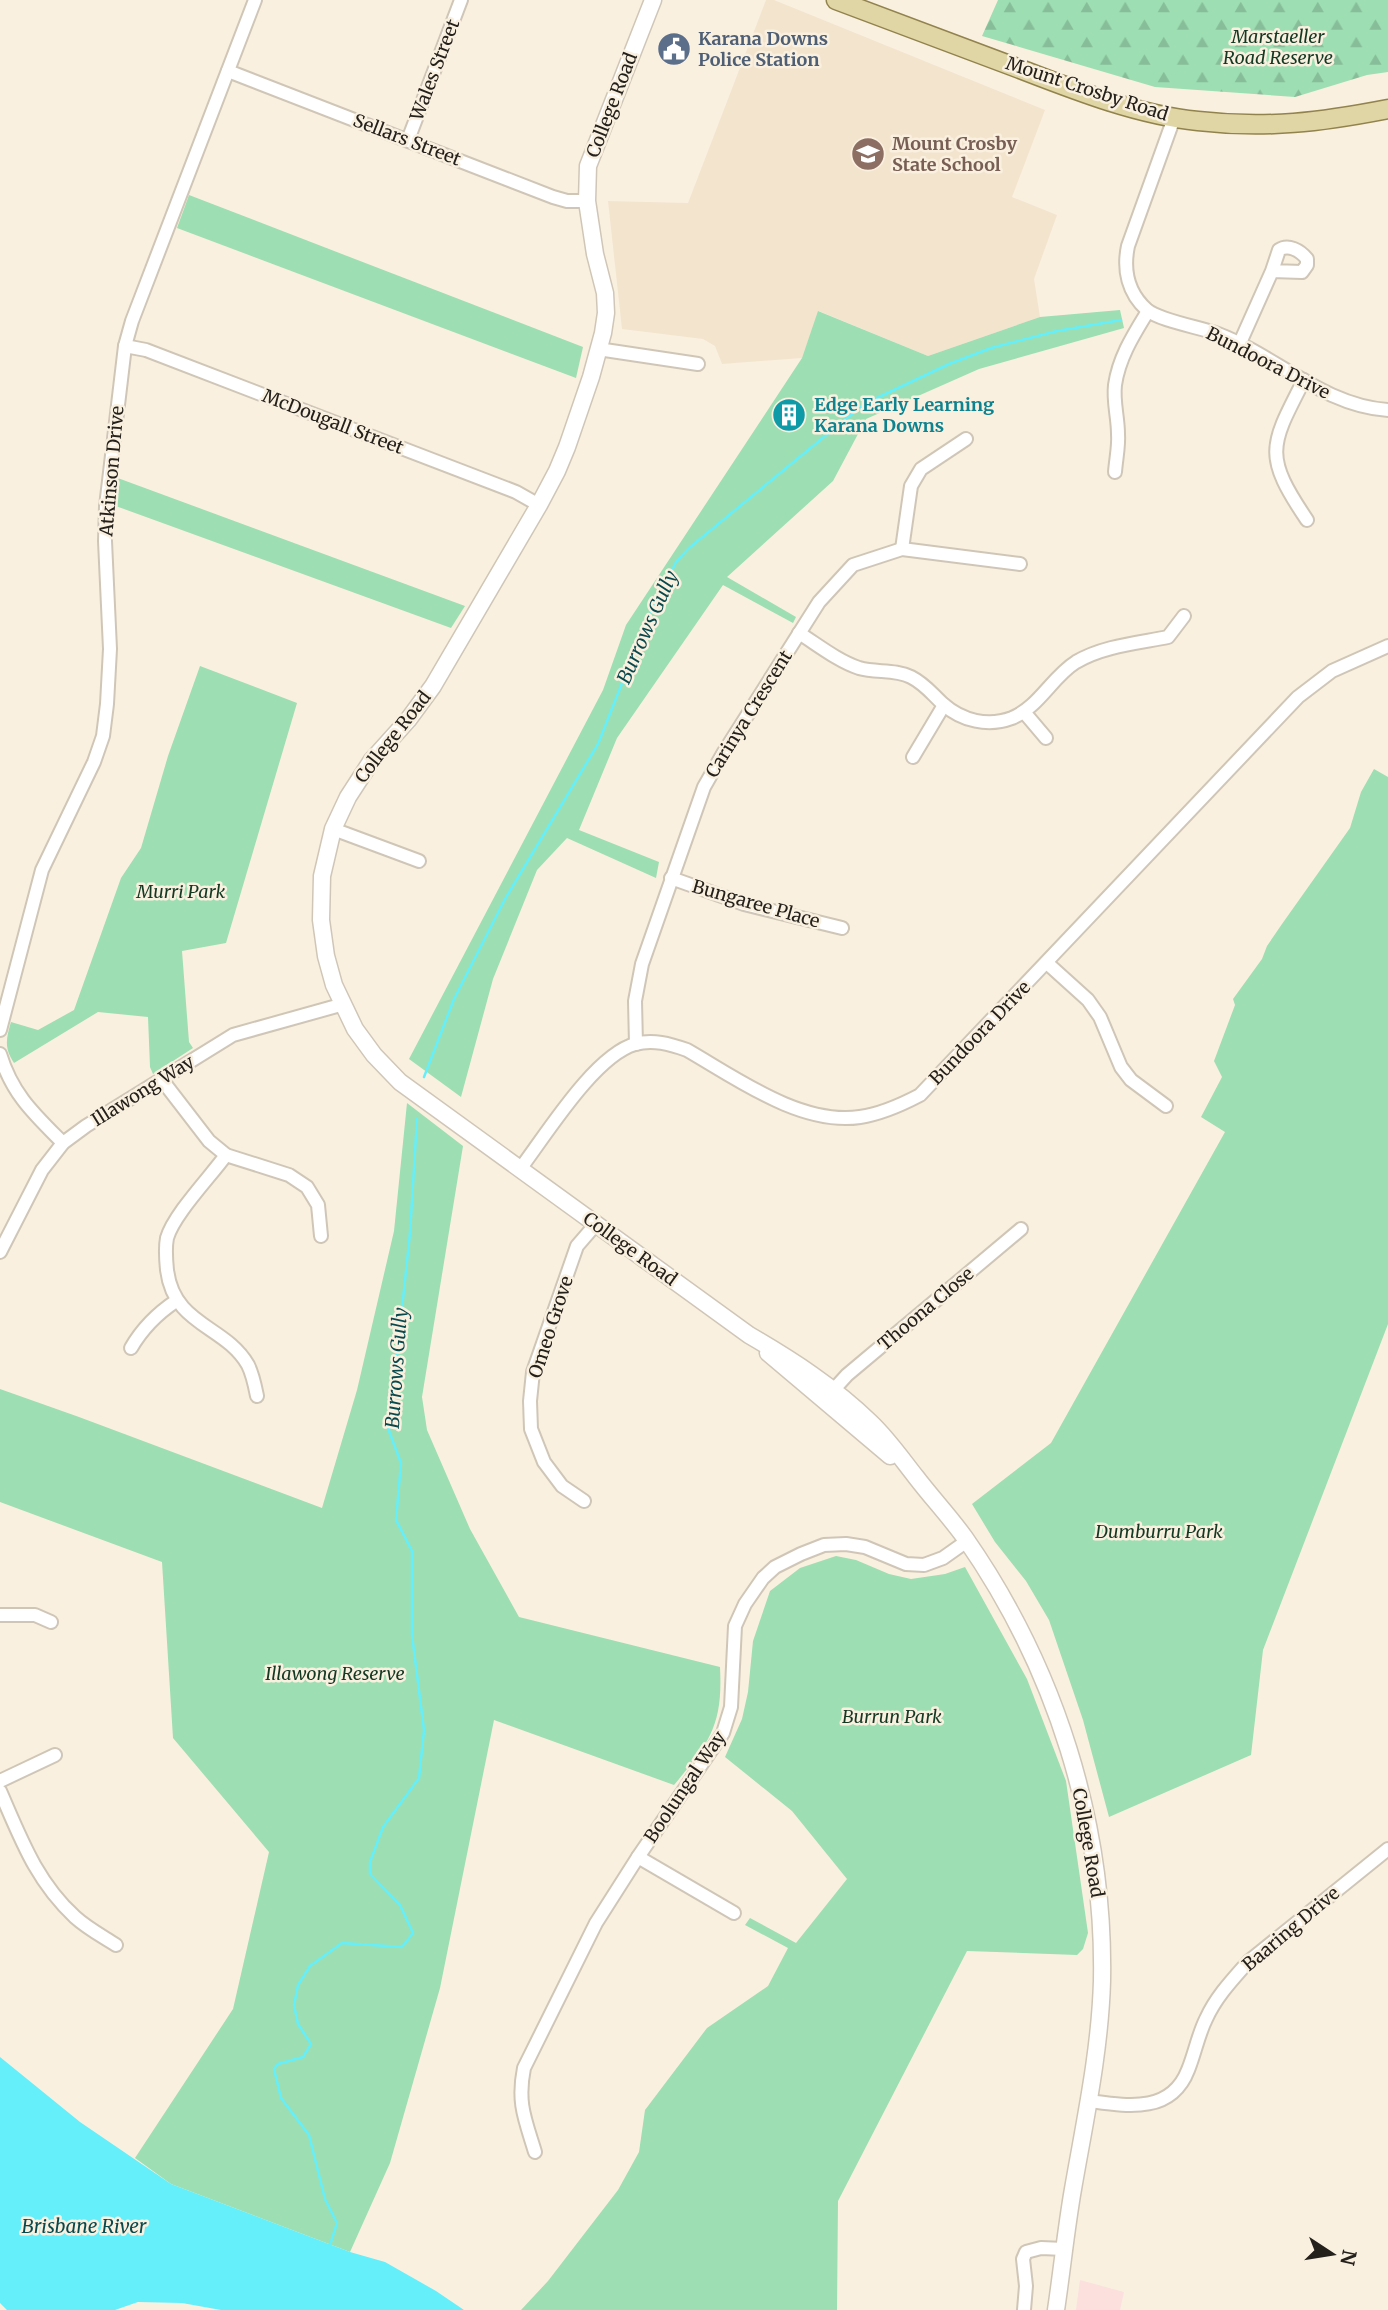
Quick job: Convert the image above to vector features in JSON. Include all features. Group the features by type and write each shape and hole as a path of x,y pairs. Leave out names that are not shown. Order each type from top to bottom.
{"main road":[{"name":"College Road","path":"653,0 588,166 587,201 595,254 606,298 603,333 585,396 562,459 539,505 433,686 408,720 372,760 348,796 333,829 322,876 321,920 326,956 334,985 355,1029 374,1055 400,1082 749,1335 794,1361 829,1395 868,1420 892,1444 967,1541 1028,1644 1051,1696 1082,1797 1092,1845 1101,1959 1100,2018 1056,2310"},
{"name":"Mount Crosby Road","path":"836,0 1060,84 1174,118 1276,125 1341,119 1388,109"}],"street":[{"name":"Atkinson Drive","path":"0,1030 42,870 94,762 103,736 110,649 104,541 125,346 148,278 255,0"},
{"name":"Wales Street","path":"408,140 461,0"},
{"name":"Sellars Street","path":"229,71 553,197 567,201 587,201"},
{"path":"1115,471 1118,433 1115,386 1119,365 1129,342 1149,311 1134,293 1127,279 1125,262 1128,246 1174,118"},
{"path":"1240,345 1272,271"},
{"name":"Bundoora Drive","path":"1149,311 1160,317 1222,336 1346,402 1388,410"},
{"name":"McDougall Street","path":"125,346 146,350 516,492 539,505"},
{"path":"598,349 698,364"},
{"path":"1304,380 1281,425 1276,440 1276,454 1282,480 1307,520"},
{"path":"902,549 911,486 921,470 966,439"},
{"name":"Carinya Crescent","path":"636,1044 636,990 671,878 704,787 819,602 853,565 902,549 1020,564"},
{"path":"799,633 846,663 859,668 911,677 928,687 944,705 961,717 981,722 1004,720 1024,712 1060,675 1098,652 1168,637 1184,616"},
{"name":"Bundoora Drive","path":"520,1169 588,1078 607,1059 636,1044 671,1044 687,1050 784,1104 815,1115 834,1118 859,1117 885,1111 920,1096 1298,697 1332,671 1388,646"},
{"path":"913,757 944,705"},
{"path":"1024,712 1046,738"},
{"path":"333,829 419,861"},
{"name":"Bungaree Place","path":"671,878 744,904 842,928"},
{"path":"1047,963 1088,1000 1100,1017 1121,1067 1131,1080 1166,1106"},
{"name":"Illawong Way","path":"0,1252 42,1170 63,1143 86,1126 233,1035 344,1004"},
{"path":"0,1054 15,1091 63,1143"},
{"path":"162,1080 196,1126 226,1155 289,1175 307,1187 318,1205 321,1236"},
{"path":"226,1155 167,1237 165,1258 168,1280 177,1301 194,1319 232,1347 247,1364 257,1396"},
{"name":"Omeo Grove","path":"583,1501 562,1486 544,1462 531,1429 530,1401 533,1372 578,1246 596,1224"},
{"name":"Thoona Close","path":"829,1395 847,1375 1021,1229"},
{"path":"131,1348 139,1335 165,1308 177,1301"},
{"name":"Boolungal Way","path":"535,2152 521,2107 520,2087 524,2068 596,1923 723,1733 731,1707 735,1626 745,1604 763,1578 775,1567 824,1545 865,1547 906,1564 924,1565 943,1559 967,1541"},
{"path":"0,1615 35,1615 51,1622"},
{"path":"0,1781 55,1755"},
{"path":"0,1791 33,1865 49,1890 77,1919 116,1945"},
{"name":"Baaring Drive","path":"1089,2101 1140,2106 1166,2097 1184,2080 1206,2018 1217,1997 1234,1977 1248,1962 1388,1850"},
{"path":"638,1857 734,1913"},
{"path":"1024,2310 1027,2286 1023,2259 1026,2252 1041,2248 1064,2249"}],"shaded area":[{"name":"Mount Crosby State School","path":"766,0 774,0 1045,110 1012,197 1057,215 1034,279 1040,317 928,356 819,311 802,358 722,364 715,346 703,339 622,329 608,201 688,203"},
{"path":"1080,2280 1124,2292 1120,2310 1076,2310"}],"green space":[{"name":"Marstaeller Road Reserve","path":"998,0 1388,0 1388,72 1367,75 1295,97 1155,87 982,36"},
{"path":"189,195 583,347 576,378 177,228"},
{"path":"1120,310 1124,328 979,369 866,419 833,481 727,577 796,617 793,623 723,585 617,738 579,830 659,862 656,878 567,838 537,870 493,979 461,1097 409,1059 603,690 626,625 802,358 818,311 928,356 1040,317"},
{"path":"115,477 465,606 451,628 113,505"},
{"name":"Murri Park","path":"200,666 297,703 226,943 182,951 189,1042 193,1048 153,1074 150,1067 148,1017 98,1012 14,1063 7,1043 11,1022 38,1030 74,1010 121,878 141,848 168,756"},
{"name":"Dumburru Park","path":"1374,769 1388,777 1388,1324 1263,1650 1251,1755 1109,1817 1083,1720 1049,1620 1026,1581 995,1542 972,1504 1051,1443 1225,1132 1201,1117 1222,1077 1214,1061 1235,1005 1233,999 1350,828 1361,792"},
{"name":"Illawong Reserve","path":"407,1103 463,1146 422,1397 427,1430 470,1529 519,1617 720,1667 720,1687 712,1732 697,1757 674,1785 494,1720 440,1988 390,2163 350,2252 171,2184 135,2158 233,2009 269,1852 173,1738 162,1562 0,1502 0,1389 322,1508 357,1390 394,1231"},
{"name":"Burrun Park","path":"836,1556 911,1579 945,1574 965,1567 1027,1679 1066,1781 1088,1933 1083,1949 1077,1955 967,1951 838,2201 837,2310 521,2310 548,2281 618,2190 639,2152 645,2110 707,2028 768,1986 788,1948 745,1925 750,1918 796,1943 847,1879 792,1811 725,1757 742,1719 748,1692 753,1641 770,1591 800,1568"}],"water":[{"name":"Brisbane River","path":"0,2057 80,2122 171,2184 350,2252 385,2262 464,2310 221,2310 182,2303 138,2302 115,2310 7,2310 0,2303"}],"waterway":[{"name":"Burrows Gully","path":"424,1077 454,999 505,899 598,744 643,630 676,562 689,548 864,404 949,364 991,348 1057,331 1121,320"},
{"name":"Burrows Gully","path":"330,2245 337,2223 325,2199 309,2135 281,2098 274,2069 278,2064 303,2057 311,2044 298,2024 294,2005 298,1985 310,1966 342,1943 402,1947 413,1933 400,1905 370,1874 370,1862 383,1827 419,1778 424,1730 412,1635 412,1551 396,1520 401,1463 389,1431 410,1233 417,1119"}],"place":[{"name":"Karana Downs Police Station","path":"674,49"},
{"name":"Mount Crosby State School","path":"868,154"},
{"name":"Edge Early Learning Karana Downs","path":"789,415"}]}
